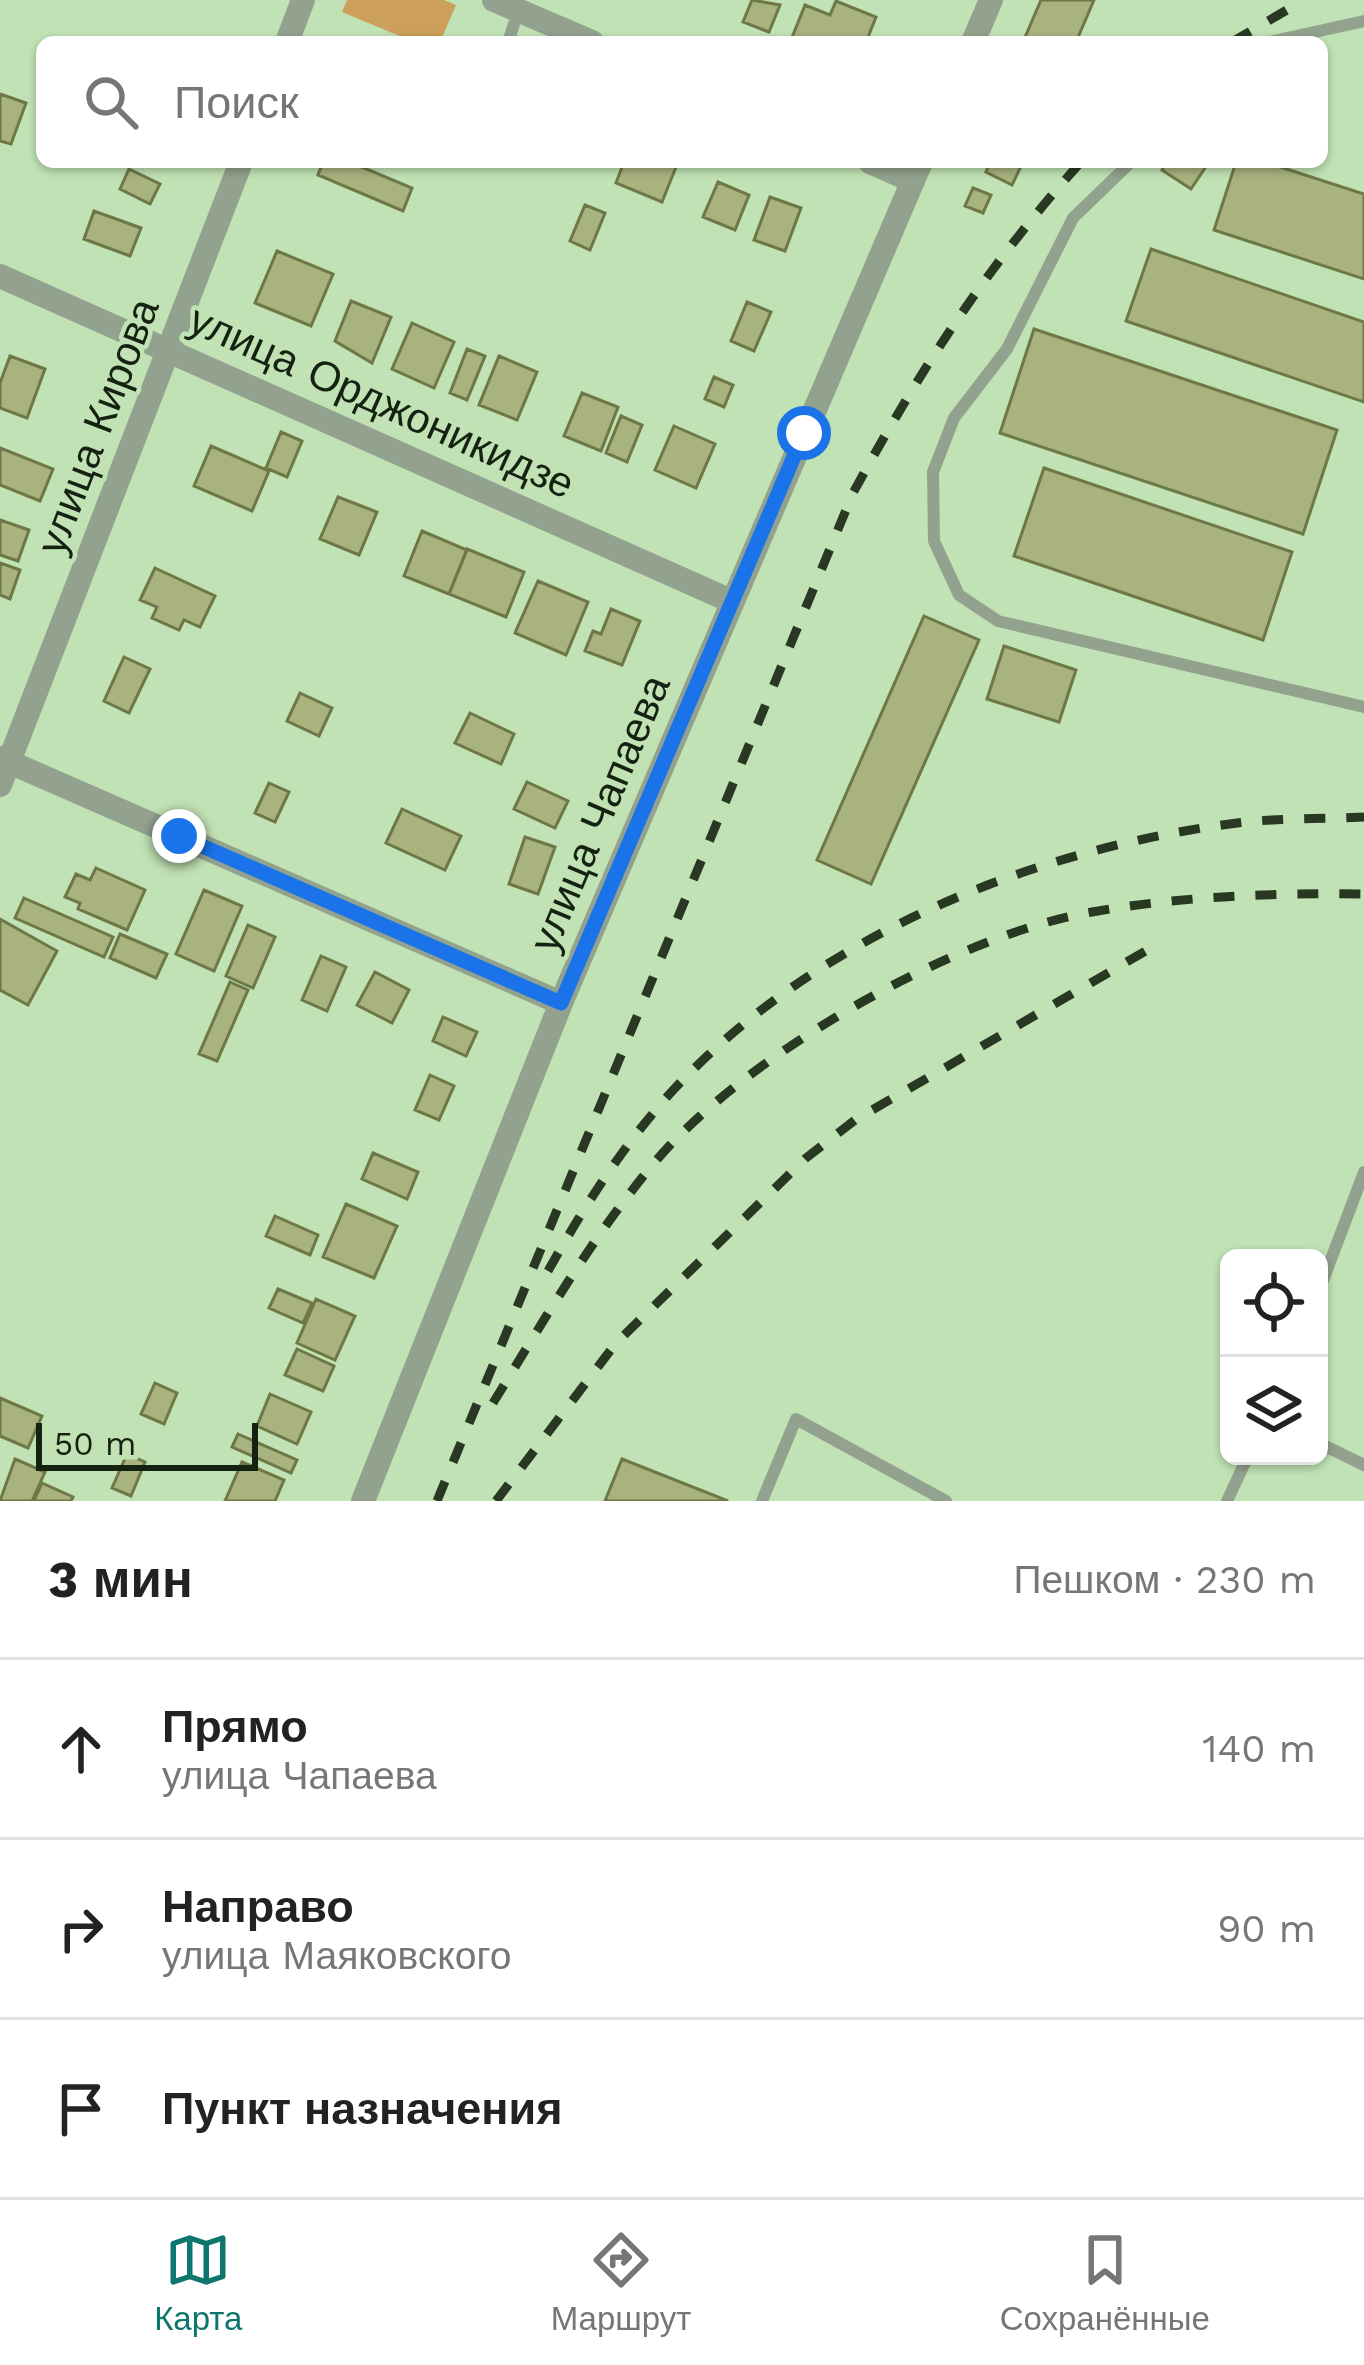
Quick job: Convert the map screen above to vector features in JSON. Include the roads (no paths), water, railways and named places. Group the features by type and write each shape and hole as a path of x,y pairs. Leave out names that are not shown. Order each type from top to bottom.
{"street":[{"path":"289,36 303,0"},
{"path":"494,0 578,36"},
{"path":"976,36 991,0"},
{"name":"улица Кирова","path":"3,768 239,168"},
{"name":"улица Чапаева","path":"363,1501 561,1003 917,171"},
{"name":"улица Орджоникидзе","path":"0,276 731,601"},
{"path":"3,768 561,1003"}],"lane":[{"path":"510,36 519,10"},
{"path":"1295,36 1364,20"},
{"path":"1125,168 1073,218 1007,349 954,418 933,472 934,541 959,595 998,621 1364,707"},
{"path":"1328,1267 1364,1172"},
{"path":"762,1501 796,1419 946,1501"},
{"path":"1328,1447 1364,1465"},
{"path":"1227,1501 1244,1465"}],"railway":[{"path":"1242,36 1304,0"},
{"path":"437,1501 853,493 957,320 1076,168"},
{"path":"548,1271 602,1181 666,1098 723,1041 786,991 855,948 927,911 1079,855 1237,823 1364,817"},
{"path":"493,1403 590,1249 655,1162 742,1081 856,1005 979,946 1092,912 1228,897 1364,894"},
{"path":"496,1501 616,1343 806,1158 855,1120 1156,945"}]}
